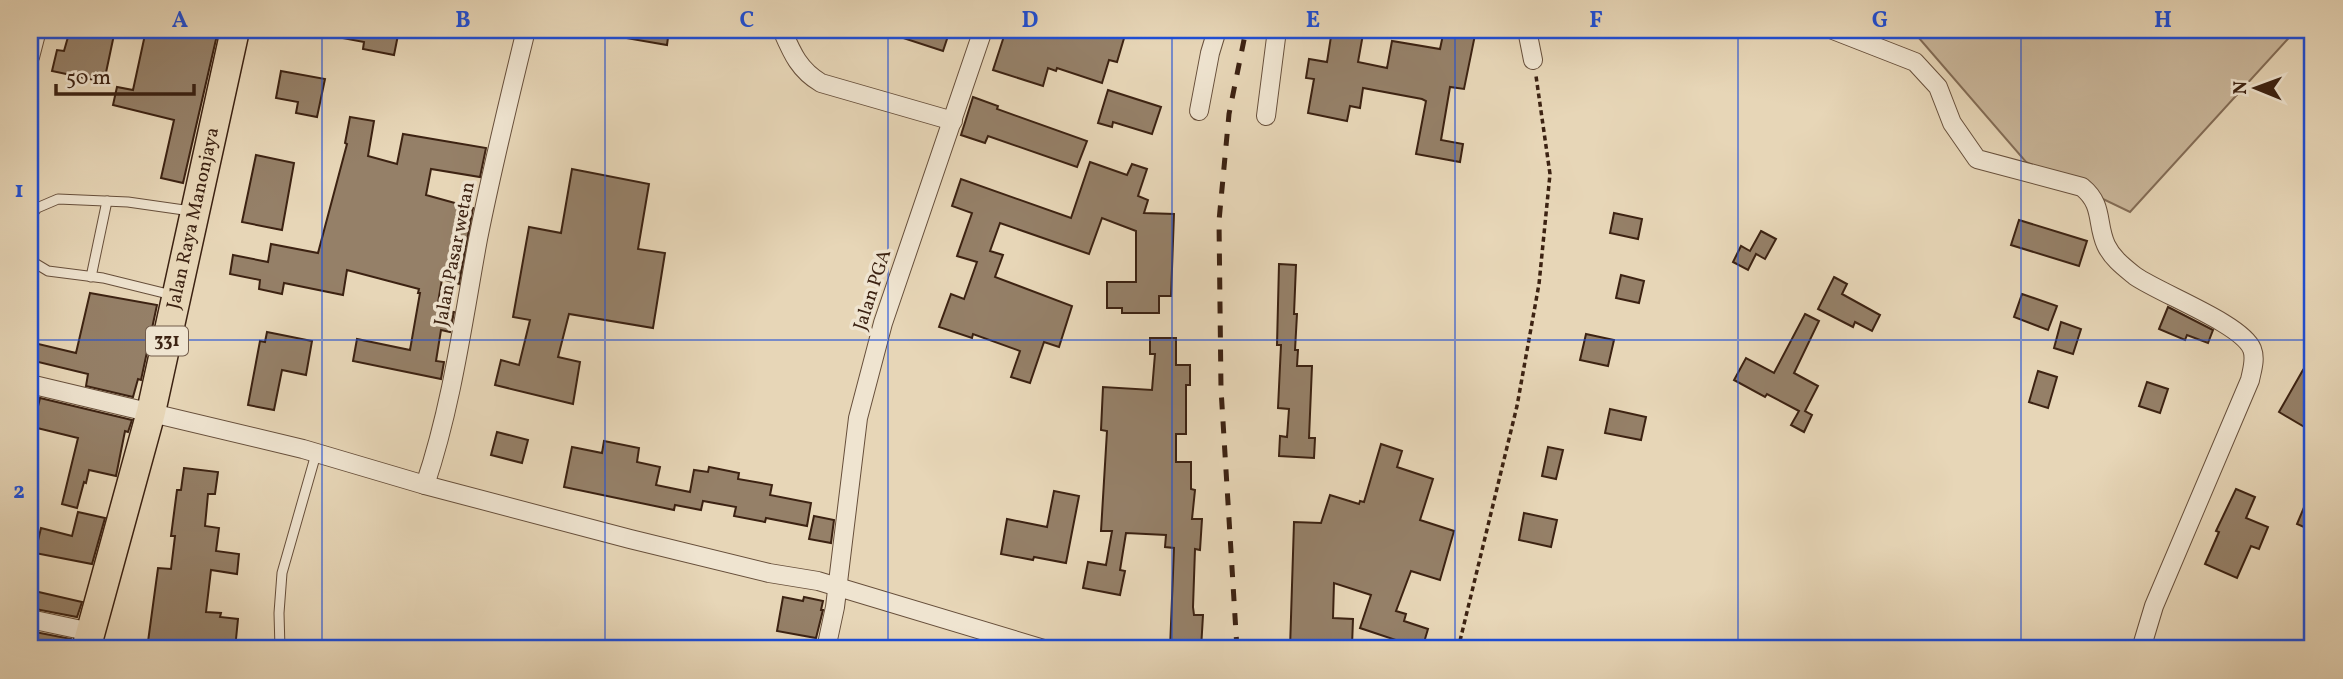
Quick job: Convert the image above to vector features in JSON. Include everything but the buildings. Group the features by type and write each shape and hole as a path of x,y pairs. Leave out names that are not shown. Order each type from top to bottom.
{"main road":[{"name":"Jalan Raya Manonjaya","path":"89,641 151,412 235,30"}],"street":[{"path":"30,57 37,30"},
{"name":"Jalan Pasar wetan","path":"425,485 448,404 489,182 526,30"},
{"path":"782,30 798,62 807,74 821,83 953,121"},
{"name":"Jalan PGA","path":"826,649 838,579 858,418 883,323 983,30"},
{"path":"1199,111 1217,30"},
{"path":"1266,116 1277,30"},
{"path":"1527,30 1533,60"},
{"path":"1833,30 1915,62 1938,87 1952,123 1977,159 2082,187 2094,199 2106,244 2125,268 2151,287 2237,332 2251,347 2254,362 2250,380 2154,606 2141,649"},
{"path":"30,384 316,454 425,485 756,570 838,579 1044,649"},
{"path":"30,619 89,641"}],"lane":[{"path":"30,217 37,208 58,198 197,212"},
{"path":"91,277 107,201"},
{"path":"30,257 33,262 48,271 91,277 177,296"},
{"path":"281,649 279,613 282,572 316,454"}],"path":[{"path":"1458,649 1517,406 1539,284 1549,174 1533,60"}],"shaded area":[{"path":"1912,30 2296,30 2130,212 2026,162"}],"railway":[{"path":"1237,649 1221,389 1219,221 1229,114 1246,30"}]}
